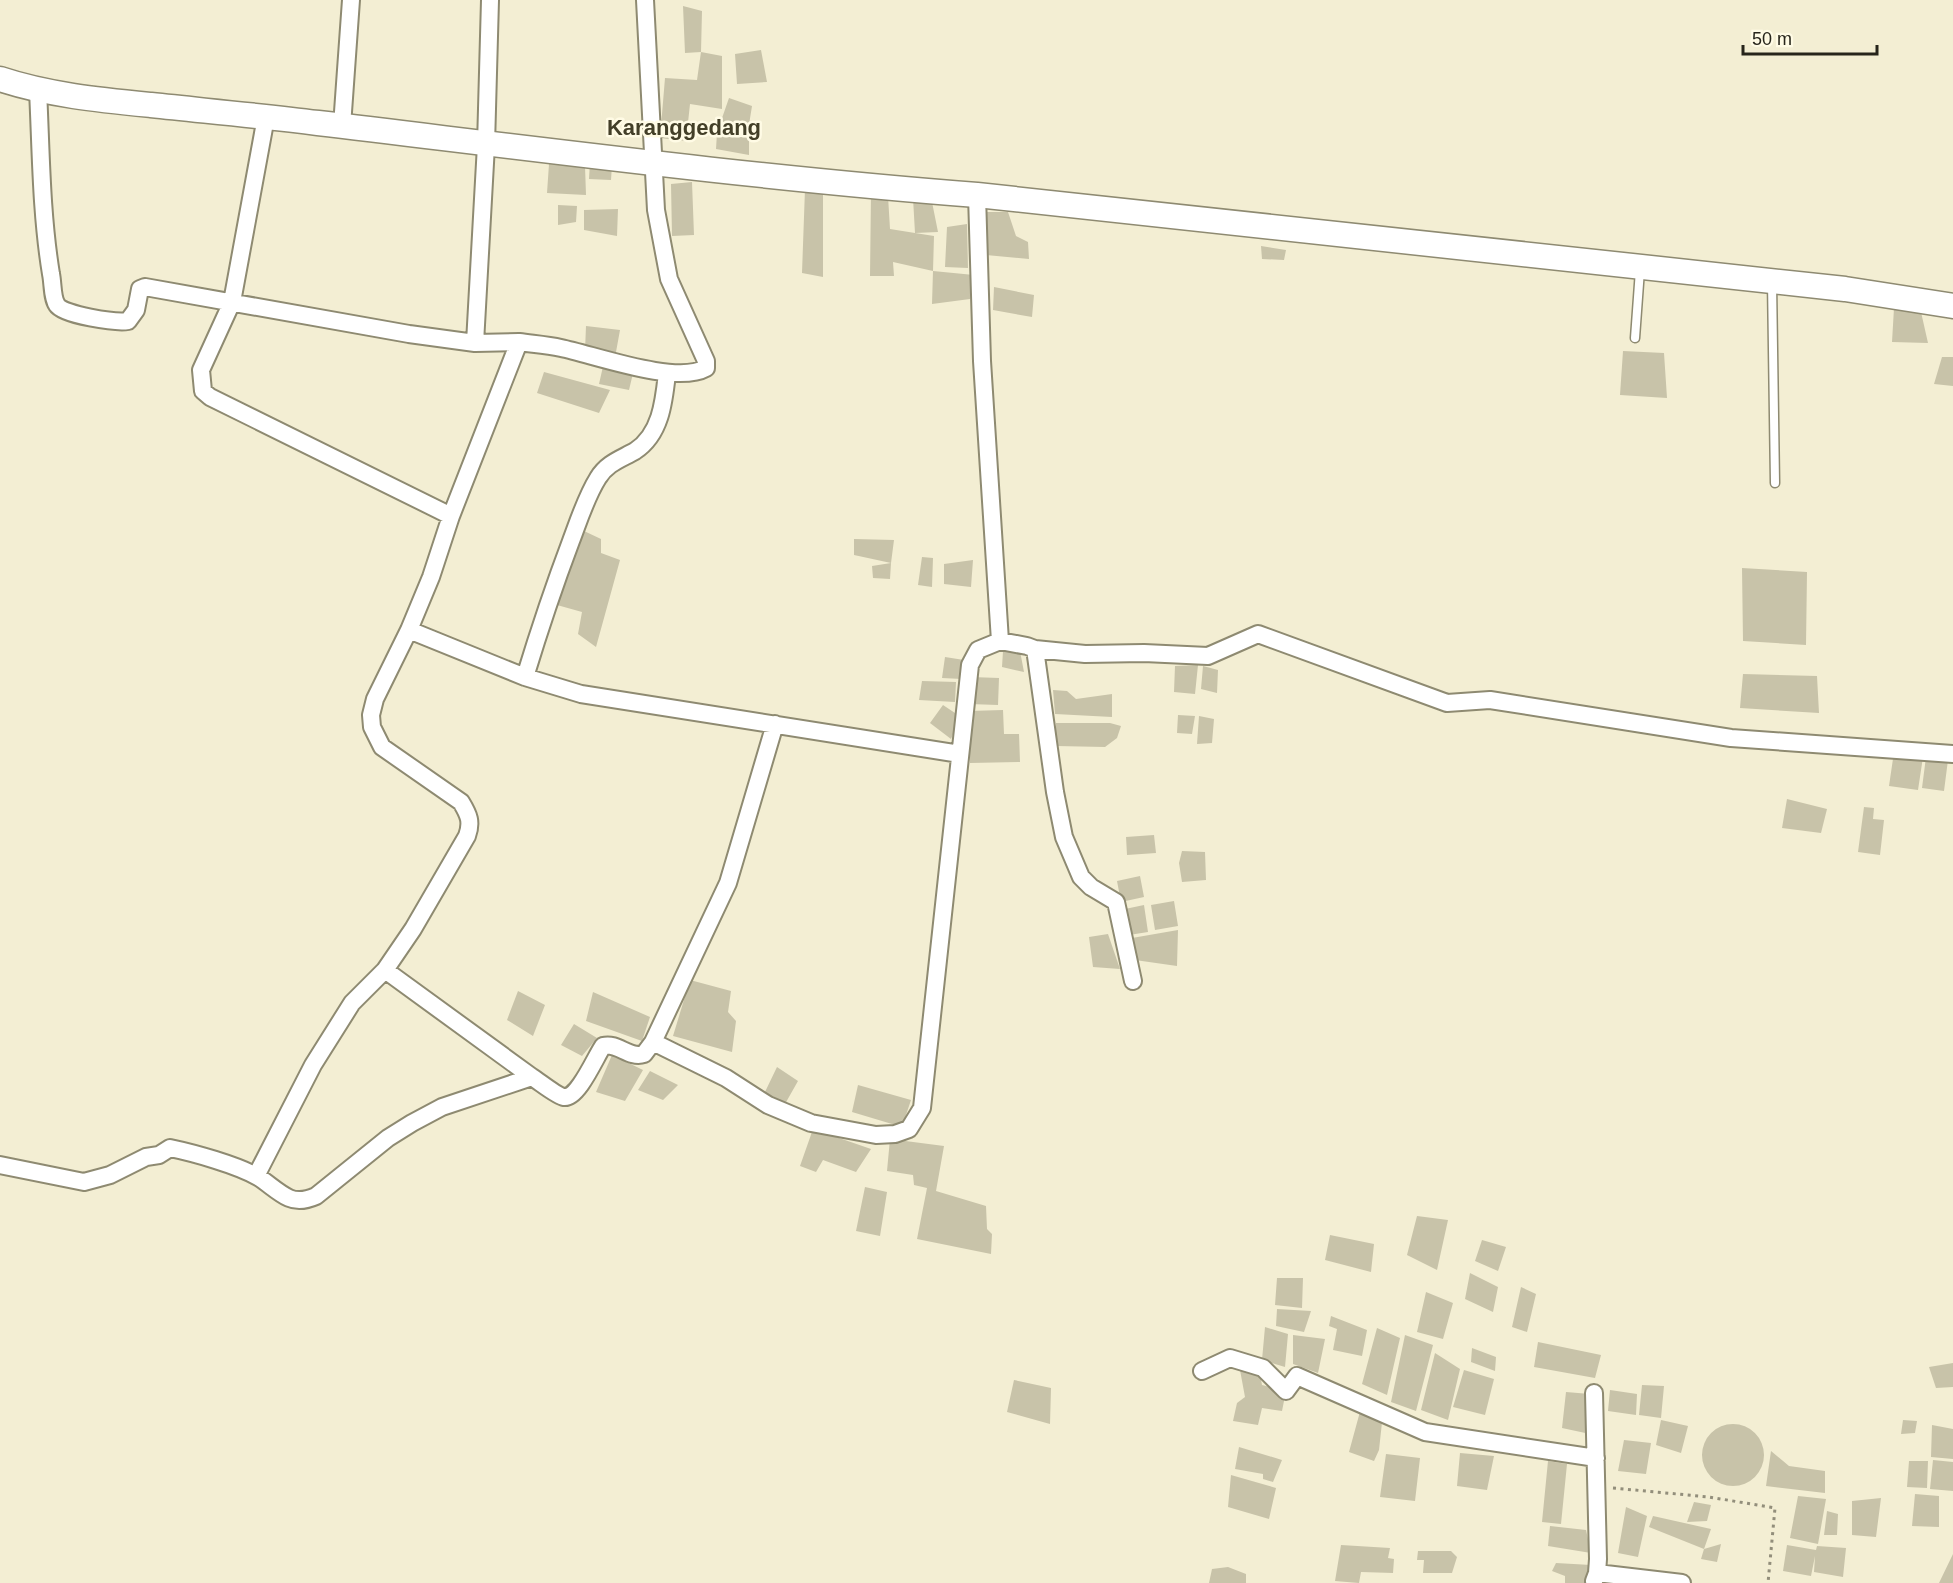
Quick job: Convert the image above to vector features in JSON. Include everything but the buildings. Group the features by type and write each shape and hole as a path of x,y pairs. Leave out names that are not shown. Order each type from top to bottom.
{"street":[{"path":"342,126 351,0"},
{"path":"475,343 486,145 490,0"},
{"path":"38,90 42,193 48,252 58,307 62,310 91,317 128,321 136,310 140,289 145,286 409,334 475,343 519,342 558,347 667,373 692,372 706,368 707,364 669,279 656,210 645,0"},
{"path":"0,79 38,90 119,102 266,117 486,145 977,195 1845,289 1953,306"},
{"path":"266,117 232,303 201,370 203,391 210,397 451,516"},
{"path":"977,195 982,361 1000,641"},
{"path":"256,1176 313,1065 352,1003 385,970 413,929 467,836 470,822 461,802 382,747 372,728 371,716 375,699 409,630 431,577 451,516 519,342"},
{"path":"525,676 552,592 583,509 599,477 608,465 636,450 648,439 659,421 665,398 667,373"},
{"path":"409,630 525,676 581,694 960,754"},
{"path":"653,1042 726,1078 768,1105 811,1123 876,1135 895,1134 909,1129 922,1108 970,666 978,650 1000,641 1035,649 1085,654 1144,653 1208,656 1258,634 1447,703 1490,700 1731,738 1953,754"},
{"path":"1035,649 1055,792 1064,837 1081,877 1091,887 1116,902 1133,981"},
{"path":"385,970 563,1097 575,1093 603,1046 609,1045 637,1056 645,1054 653,1042 728,883 775,724"},
{"path":"0,1165 84,1182 110,1175 146,1157 159,1155 170,1148 192,1152 256,1176 289,1198 309,1199 325,1189 388,1138 412,1123 442,1107 532,1077"},
{"path":"1202,1371 1230,1358 1263,1368 1286,1390 1297,1376 1425,1432 1596,1458"},
{"path":"1594,1393 1598,1559 1595,1578 1682,1583"}],"lane":[{"path":"1635,338 1640,267"},
{"path":"1772,281 1775,483"}],"path":[{"path":"1596,1486 1709,1497 1775,1508 1768,1583"}],"district":[{"name":"Karanggedang","path":"684,127"}]}
